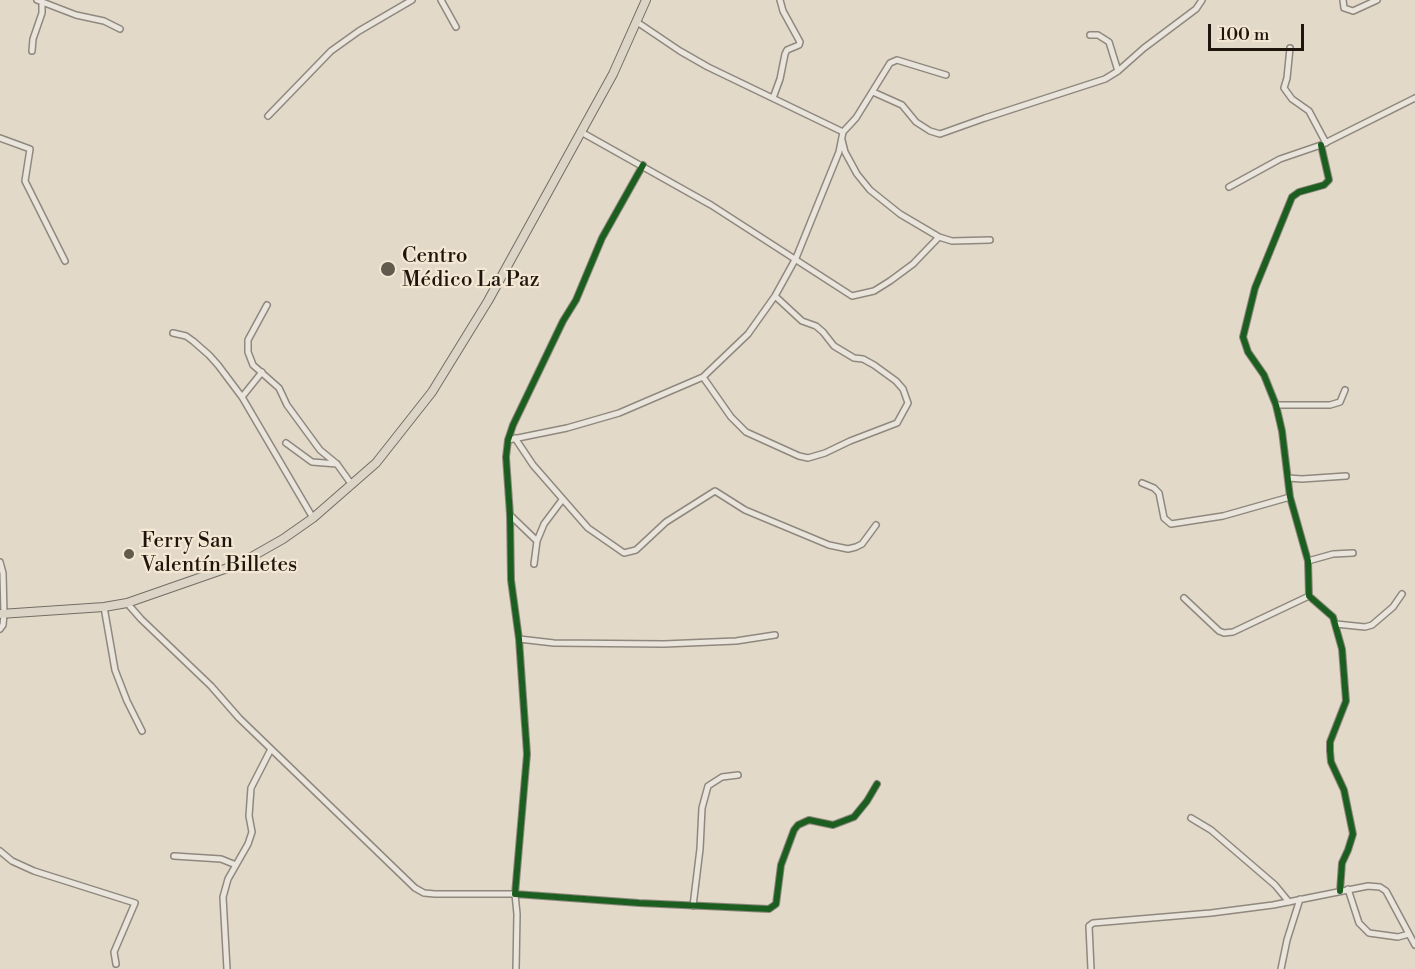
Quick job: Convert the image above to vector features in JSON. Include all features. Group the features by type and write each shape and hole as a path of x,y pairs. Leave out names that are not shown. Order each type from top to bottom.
{"main road":[{"path":"2,614 104,608 128,603 239,564 284,539 313,518 376,463 432,392 488,301 614,74 646,0"}],"street":[{"path":"268,116 331,51 359,31 412,0"},
{"path":"441,0 456,27"},
{"path":"773,98 785,54 800,42 783,11 780,0"},
{"path":"873,92 902,105 916,122 940,134 1105,79 1197,9 1202,0"},
{"path":"1343,0 1344,8 1353,11 1377,0"},
{"path":"39,1 76,15 104,21 120,29"},
{"path":"32,51 33,39 42,13 39,1"},
{"path":"637,22 708,67 842,135 850,162 870,190 900,214 939,237 952,241 990,240"},
{"path":"1090,35 1098,35 1109,42 1118,71"},
{"path":"1290,48 1284,88 1292,99 1309,111 1323,144 1329,180 1324,185 1299,192 1292,197 1255,288 1243,337 1264,375 1276,405 1282,430 1290,497 1308,561 1309,596 1326,610 1336,624 1342,649 1346,701 1330,742 1331,762 1344,790 1353,834 1342,863 1340,891"},
{"path":"511,439 567,428 619,414 703,377 748,334 775,296 796,258 834,163 842,135 856,118 894,60 946,75"},
{"path":"1228,187 1280,159 1323,144 1415,98"},
{"path":"581,132 643,165 796,258 852,296 874,291 890,281 913,264 939,237"},
{"path":"0,138 30,149 25,181 66,261"},
{"path":"516,969 515,894 527,766 519,639 511,580 506,458 513,425 563,321 576,300 602,238 643,165"},
{"path":"703,377 731,417 746,432 798,456 808,458 825,453 897,423 908,403 903,389 896,381 874,365 863,359 854,358 834,346 816,326 802,321 775,296"},
{"path":"267,305 248,340 248,352 253,364 279,388 287,405 320,450 337,464 352,485"},
{"path":"173,333 186,336 202,347 218,365 242,397 313,518"},
{"path":"242,397 262,372"},
{"path":"1276,405 1330,405 1340,402 1345,390"},
{"path":"511,439 588,528 624,553 636,550 666,522 715,491 745,510 829,545 848,549 856,547 862,544 876,525"},
{"path":"286,443 312,462 337,464"},
{"path":"1288,478 1325,479 1346,476"},
{"path":"1142,483 1159,493 1164,518 1171,524 1223,516 1290,497"},
{"path":"534,564 537,541 544,524 562,500"},
{"path":"510,515 537,541"},
{"path":"1308,561 1333,554 1353,553"},
{"path":"0,562 3,573 3,625 0,629"},
{"path":"1336,624 1365,627 1372,625 1393,607 1402,594"},
{"path":"1184,598 1224,633 1233,632 1309,596"},
{"path":"128,603 141,619 211,686 239,718 415,888 424,893 515,894 761,910 774,907 778,900 781,865 798,825 809,820 827,825 842,822 859,812 877,784"},
{"path":"104,608 115,670 142,731"},
{"path":"519,639 554,643 663,644 736,641 775,635"},
{"path":"227,969 223,897 252,832 249,816 251,788 271,749"},
{"path":"693,906 702,808 708,786 722,777 738,775"},
{"path":"1191,818 1211,830 1275,885 1289,902"},
{"path":"0,851 12,861 33,871 135,903 114,952 116,964"},
{"path":"174,856 221,860 236,865"},
{"path":"1091,969 1089,926 1093,923 1211,913 1289,902 1368,886 1380,887 1386,891 1394,902 1415,945"},
{"path":"1348,889 1359,923 1369,933 1398,937 1409,934"},
{"path":"1281,969 1287,940 1300,899"}],"cycle path":[{"path":"1321,145 1329,180 1324,185 1299,192 1292,197 1255,288 1243,337 1248,352 1264,375 1276,405 1282,431 1290,497 1308,561 1309,596 1333,617 1342,649 1346,701 1330,742 1330,751 1331,762 1344,790 1353,834 1342,863 1340,891"},
{"path":"643,165 602,238 576,300 563,321 508,440 506,457 511,580 519,639 527,754 515,894 769,909 776,904 781,865 798,825 809,820 833,825 854,817 877,784"}],"place":[{"name":"Centro Médico La Paz","path":"388,269"},
{"name":"Ferry San Valentín Billetes","path":"129,554"}]}
